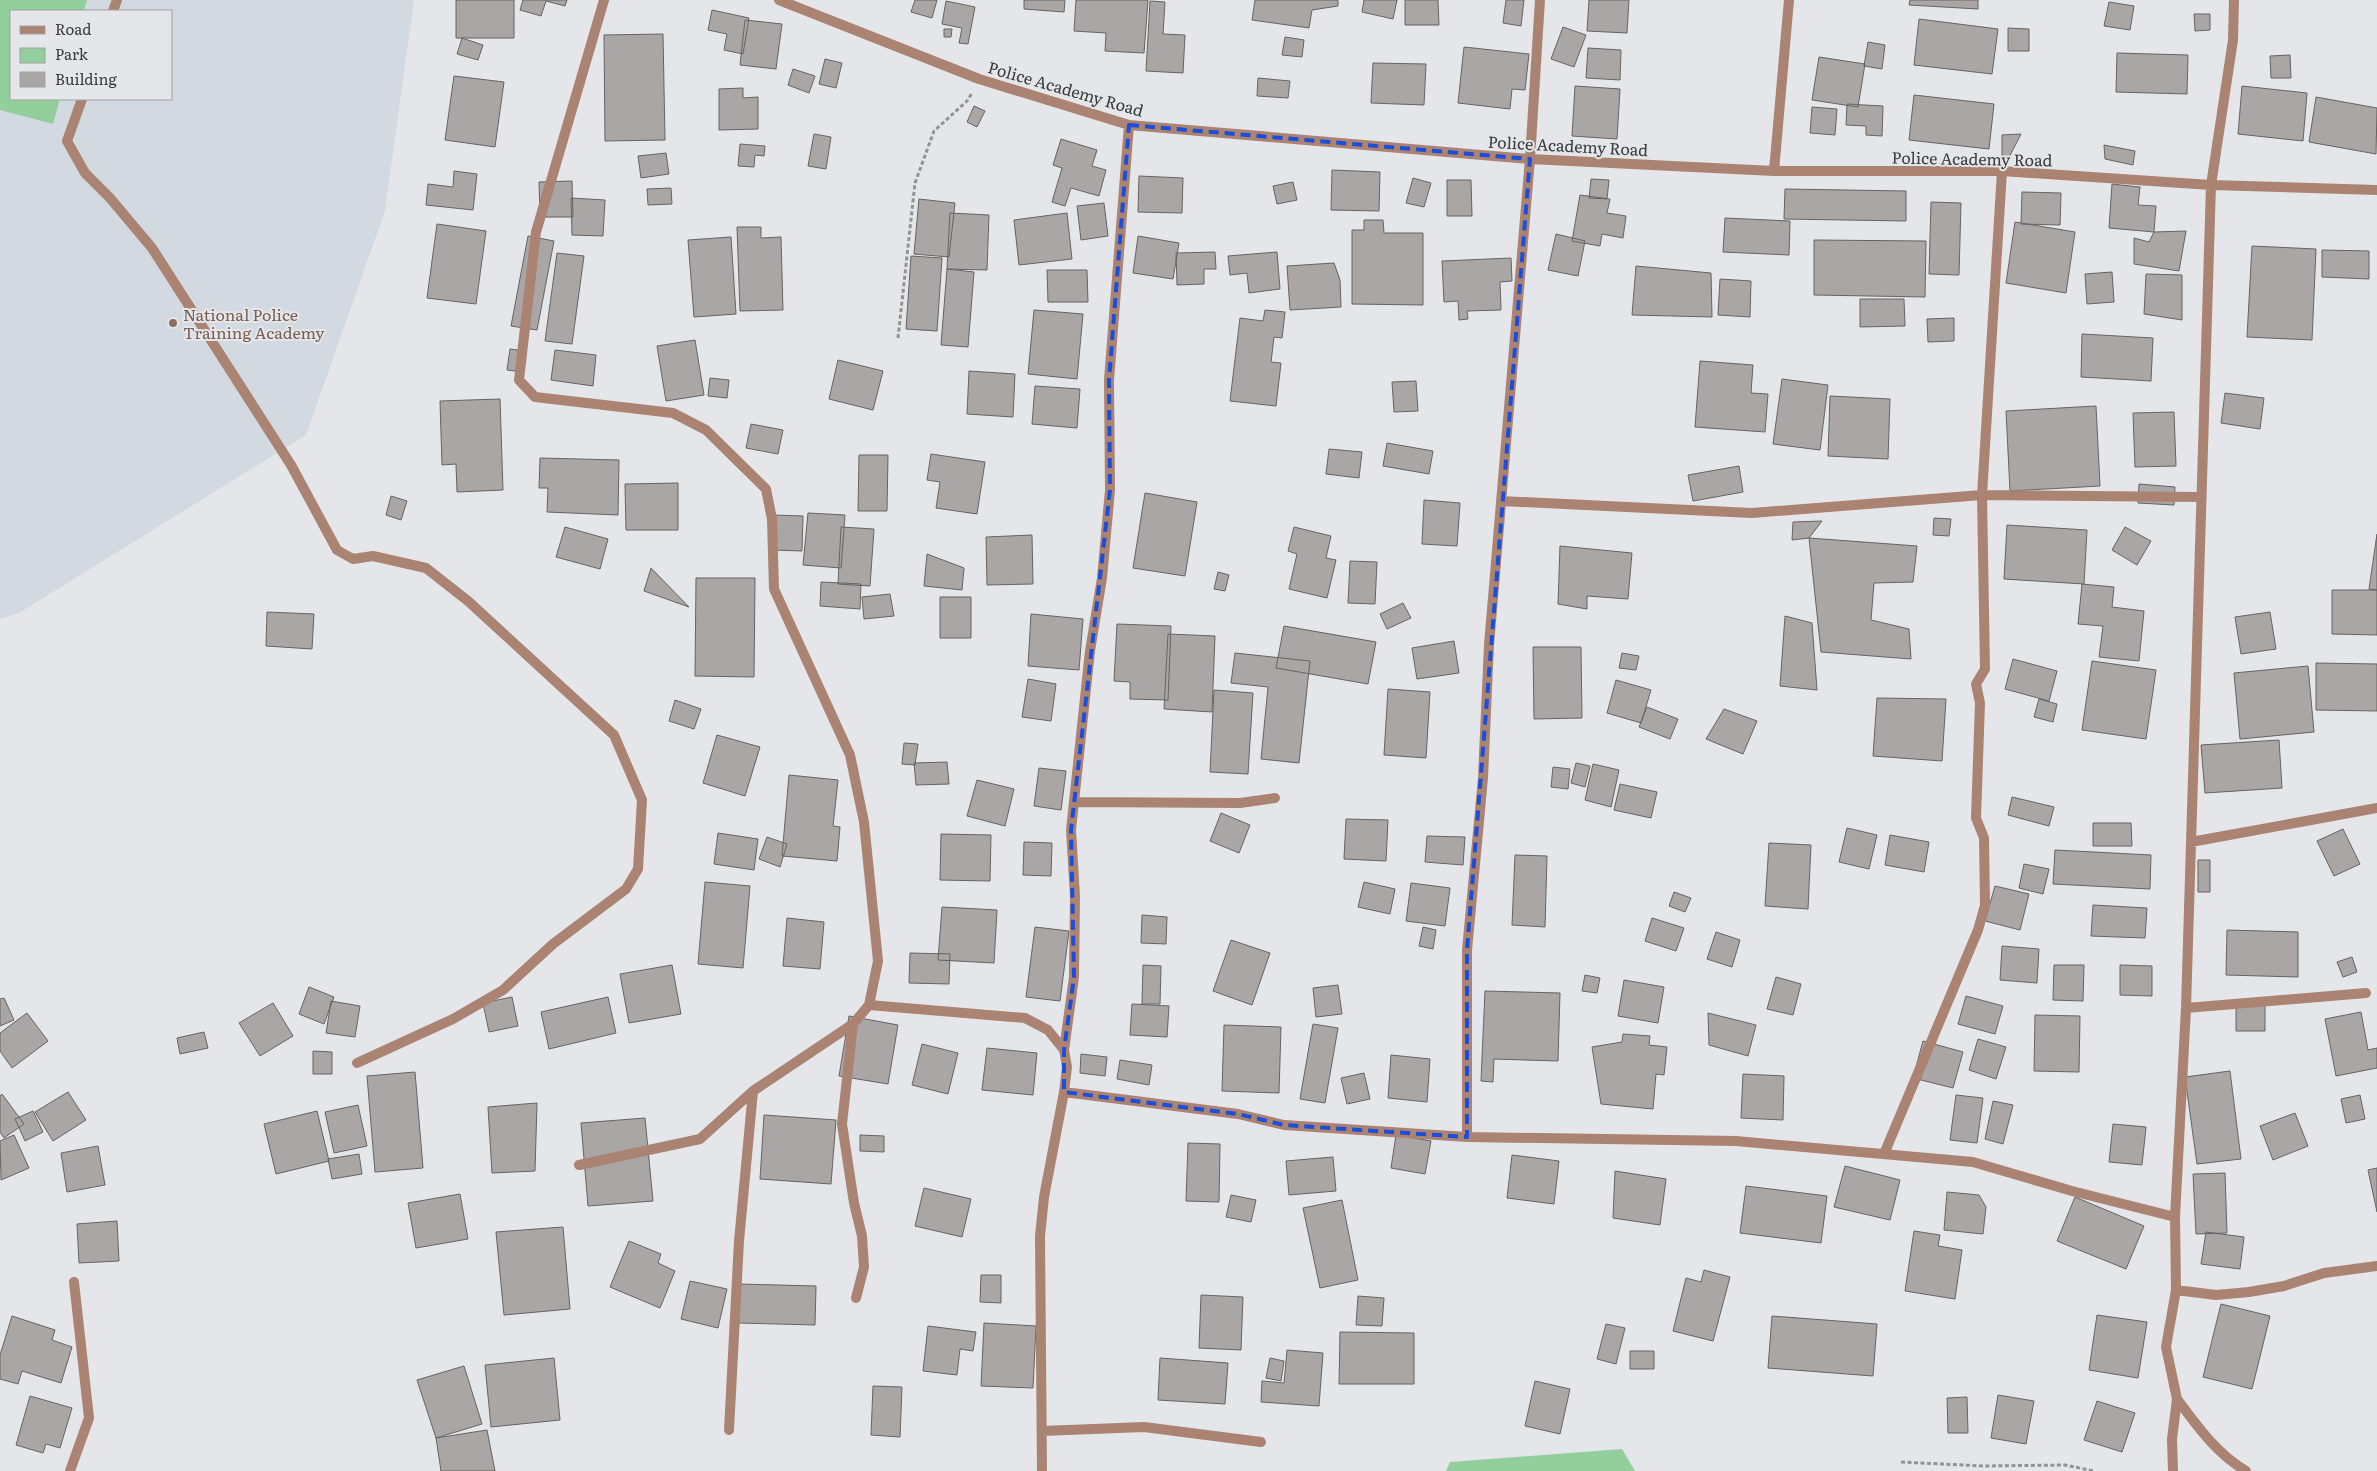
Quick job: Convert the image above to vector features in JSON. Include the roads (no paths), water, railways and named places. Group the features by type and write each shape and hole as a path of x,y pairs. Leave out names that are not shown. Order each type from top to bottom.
{"street":[{"path":"580,1165 700,1139 753,1091 853,1024 869,1005 878,961 864,822 850,755 774,589 772,519 766,489 706,430 673,413 535,397 519,380 536,232 604,0"},
{"name":"Police Academy Road","path":"779,0 979,79 1129,125 1530,159 1774,171 2002,171 2211,184 2377,190"},
{"path":"1467,1137 1467,950 1483,778 1489,645 1530,159 1540,0"},
{"path":"1774,171 1789,0"},
{"path":"2173,1471 2172,1439 2177,1398 2166,1346 2176,1290 2175,1217 2186,1008 2211,184 2233,40 2234,0"},
{"path":"82,100 67,141 85,173 110,198 152,248 291,465 337,550 353,559 373,556 426,568 468,601 614,735 642,800 638,869 626,889 553,944 503,990 453,1019 357,1063"},
{"path":"1042,1471 1040,1236 1044,1197 1067,1067 1064,1050 1074,977 1075,896 1071,830 1090,651 1102,578 1109,500 1109,380 1129,125"},
{"path":"1884,1154 1978,930 1985,905 1984,838 1976,818 1980,703 1976,684 1985,669 1982,494 2002,171"},
{"path":"1501,501 1752,513 1982,494 2202,497"},
{"path":"1074,802 1240,803 1275,798"},
{"path":"2191,842 2377,808"},
{"path":"2186,1008 2366,993"},
{"path":"869,1005 1024,1018 1048,1030 1064,1050"},
{"path":"853,1024 842,1124 854,1203 862,1236 864,1267 856,1298"},
{"path":"729,1430 739,1241 753,1091"},
{"path":"1064,1092 1238,1114 1284,1125 1467,1137 1736,1141 1973,1162 2072,1191 2175,1217"},
{"path":"2176,1290 2216,1295 2249,1292 2284,1286 2324,1273 2377,1266"},
{"path":"70,1471 89,1418 74,1282"},
{"path":"2177,1398 2202,1433 2225,1456 2246,1471"},
{"path":"1042,1431 1144,1427 1261,1442"}],"place":[{"name":"National Police Training Academy","path":"173,323"}]}
